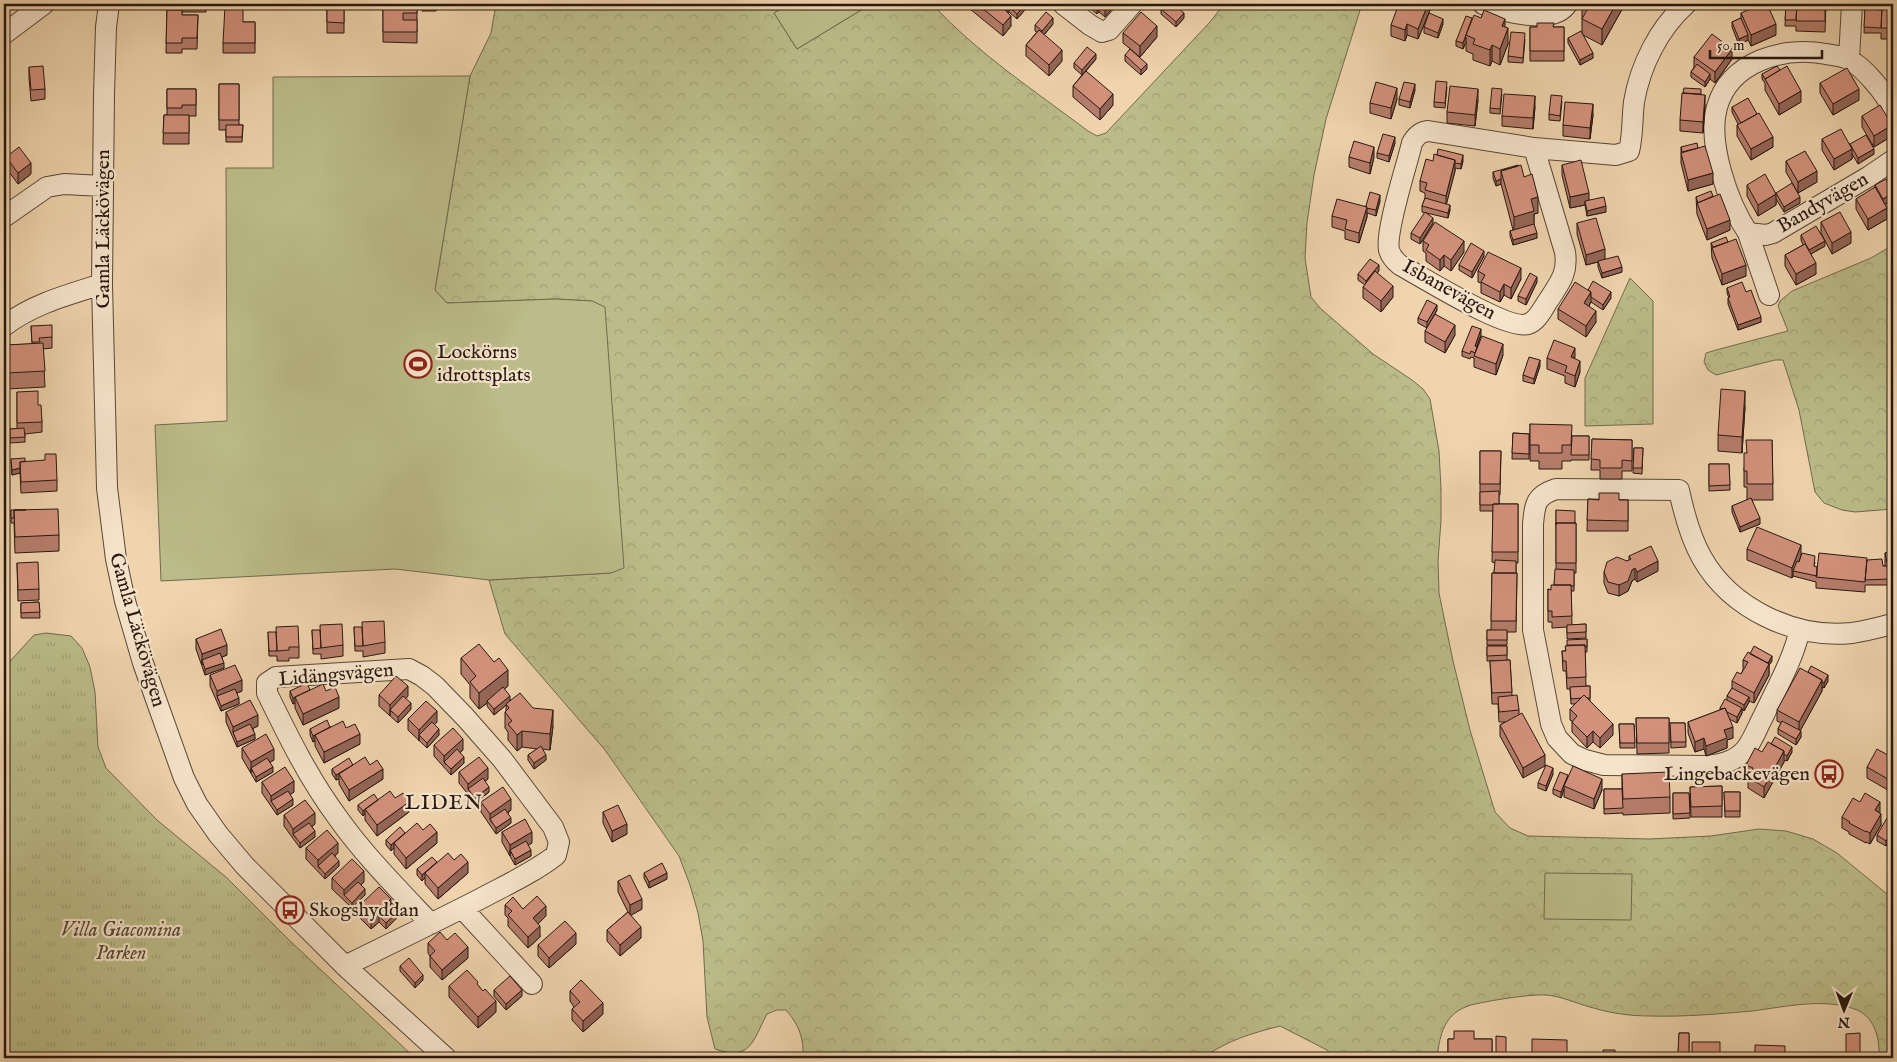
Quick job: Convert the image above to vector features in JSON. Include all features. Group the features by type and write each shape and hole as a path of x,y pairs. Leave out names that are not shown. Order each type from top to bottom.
{"street":[{"path":"4,34 44,4"},
{"name":"Gamla Läckövägen","path":"109,4 106,26 102,284 105,430 110,520 125,601 142,663 184,778 198,804 218,834 245,866 345,966 446,1058"},
{"path":"1064,4 1090,26 1102,32 1109,30 1132,4"},
{"path":"1483,4 1504,11 1542,15 1559,12 1567,4"},
{"name":"Isbanevägen","path":"1534,148 1565,252 1566,264 1560,282 1538,317 1530,324 1518,325 1489,314 1400,265 1393,259 1389,250 1391,225 1412,143 1421,132 1443,133 1534,148 1616,155 1628,151 1631,142 1634,99 1642,72 1652,49 1665,28 1686,4"},
{"path":"1849,60 1852,4"},
{"name":"Bandyvägen","path":"1770,295 1748,234 1736,212 1716,150 1715,120 1723,94 1740,72 1768,57 1788,52 1818,52 1849,60 1883,92 1893,110"},
{"name":"Bandyvägen","path":"1748,234 1766,235 1773,233 1868,177 1893,160"},
{"path":"4,217 47,186 64,184 103,186"},
{"path":"4,326 55,298 102,284"},
{"path":"1800,629 1794,652 1756,731 1746,749 1734,759 1720,765 1704,766 1604,765 1572,754 1556,738 1550,724 1532,623 1534,506 1545,493 1556,489 1679,490 1686,522 1702,558 1716,579 1744,604 1792,628 1851,633 1893,624"},
{"name":"Lidängsvägen","path":"345,966 431,924 534,870 556,855 559,842 553,827 502,760 466,717 435,686 422,676 409,669 285,676 270,680 266,683 267,693 297,755 319,791 356,841 431,924"},
{"path":"462,908 532,984"}],"green space":[{"path":"496,4 789,4 774,13 797,49 866,7 865,4 932,4 949,22 987,55 1097,136 1106,133 1210,22 1224,4 1362,4 1326,119 1314,175 1307,223 1305,258 1311,297 1320,308 1373,354 1423,389 1430,399 1439,451 1441,489 1438,561 1439,593 1470,730 1495,812 1510,828 1528,836 1649,839 1711,836 1759,829 1786,831 1813,839 1837,853 1893,899 1893,1058 1879,1058 1879,1044 1873,1024 1869,1018 1857,1010 1845,1006 1805,1004 1714,1014 1642,1016 1605,1011 1563,998 1546,995 1497,1000 1471,1005 1455,1013 1449,1019 1442,1033 1437,1058 1334,1058 1327,1050 1280,1026 1240,1038 1202,1058 803,1058 803,1044 800,1032 786,1010 777,1010 767,1014 754,1040 744,1050 736,1053 715,1049 707,1017 703,941 698,913 679,856 605,750 505,634 489,580 611,573 592,301 556,299 447,303 435,290 470,76 491,33"},
{"path":"789,4 865,4 866,7 797,49 774,13"},
{"name":"Lockörns idrottsplats","path":"470,76 435,290 447,303 556,299 592,301 605,307 624,568 611,573 489,580 395,569 161,581 155,425 227,421 226,168 273,168 273,77"},
{"path":"1893,245 1893,509 1855,512 1842,510 1824,503 1815,492 1799,410 1783,360 1775,360 1716,375 1708,370 1704,362 1706,353 1788,331 1778,306 1780,301 1792,291 1871,258"},
{"path":"1630,278 1653,301 1653,424 1585,426 1585,378"},
{"name":"Villa Giacomina Parken","path":"46,633 71,636 82,648 90,667 95,692 98,747 106,768 157,820 227,878 288,939 415,1058 4,1058 4,668 34,635"},
{"path":"1545,873 1632,874 1631,920 1544,919"}],"building":[{"path":"181,4 206,4 206,7 181,7"},
{"path":"383,4 417,4 417,13 403,13 403,20 417,20 417,32 383,32"},
{"path":"422,4 436,4 436,6 422,6"},
{"path":"977,4 1008,4 1004,9 1011,16 1003,25"},
{"path":"1012,4 1026,4 1017,14 1009,7"},
{"path":"1166,4 1173,4 1184,13 1176,22 1161,9"},
{"path":"1408,4 1428,4 1418,29 1407,24 1405,30 1391,25 1398,6 1406,9"},
{"path":"1582,4 1616,4 1602,29 1582,19 1588,8"},
{"path":"1762,4 1767,4 1776,24 1751,35 1741,13"},
{"path":"1786,4 1797,4 1796,20 1785,20"},
{"path":"1797,4 1825,4 1825,21 1796,21"},
{"path":"1882,4 1893,4 1893,28 1881,28"},
{"path":"225,6 243,6 243,22 255,22 255,43 223,43"},
{"path":"327,7 344,8 344,23 327,22"},
{"path":"1865,9 1882,10 1881,28 1864,27"},
{"path":"167,10 182,10 182,15 198,15 197,38 182,38 182,43 166,43"},
{"path":"1484,10 1505,19 1502,26 1508,28 1500,49 1492,45 1490,50 1473,44 1475,39 1466,35 1474,15 1481,18"},
{"path":"1046,12 1053,18 1042,31 1035,25"},
{"path":"1141,12 1157,26 1140,46 1123,33"},
{"path":"1429,13 1443,19 1438,33 1424,27"},
{"path":"1466,16 1472,18 1463,43 1456,41"},
{"path":"1741,18 1748,35 1739,39 1732,22"},
{"path":"1537,23 1554,23 1553,27 1564,27 1564,51 1530,51 1530,27 1537,27"},
{"path":"1039,30 1062,50 1049,65 1026,45"},
{"path":"1581,31 1593,53 1580,60 1568,38"},
{"path":"1511,32 1525,33 1523,58 1508,56"},
{"path":"1712,34 1732,49 1715,72 1694,57"},
{"path":"1087,47 1096,54 1082,70 1074,63"},
{"path":"1130,49 1147,64 1141,70 1125,55"},
{"path":"1697,64 1710,74 1705,82 1691,72"},
{"path":"43,66 45,89 31,90 29,67"},
{"path":"1777,66 1780,70 1765,79 1762,74"},
{"path":"1787,66 1801,91 1779,104 1765,79"},
{"path":"1847,68 1859,89 1833,104 1820,83"},
{"path":"1086,71 1113,94 1100,109 1073,86"},
{"path":"1436,81 1447,82 1445,103 1434,102"},
{"path":"1376,82 1397,88 1391,108 1370,103"},
{"path":"1404,82 1415,84 1410,102 1399,99"},
{"path":"219,84 239,84 239,120 219,120"},
{"path":"1450,86 1478,89 1475,115 1447,112"},
{"path":"1492,88 1502,89 1500,109 1490,108"},
{"path":"1684,88 1701,89 1701,94 1683,93"},
{"path":"167,89 196,89 196,105 182,105 182,108 167,108"},
{"path":"1682,93 1705,95 1703,122 1680,120"},
{"path":"1504,94 1535,96 1533,118 1502,116"},
{"path":"1551,95 1562,96 1560,116 1549,114"},
{"path":"1748,98 1757,114 1741,123 1732,107"},
{"path":"1565,102 1593,104 1590,128 1563,125"},
{"path":"1880,105 1892,125 1874,136 1862,116"},
{"path":"1759,113 1773,137 1751,149 1737,125"},
{"path":"164,115 189,115 189,133 163,133"},
{"path":"226,125 243,125 242,137 226,137"},
{"path":"1841,129 1852,149 1834,159 1822,139"},
{"path":"1383,134 1395,137 1389,156 1377,153"},
{"path":"1866,135 1874,149 1858,158 1850,144"},
{"path":"1354,141 1374,147 1370,163 1349,157"},
{"path":"1697,143 1698,148 1682,152 1681,147"},
{"path":"1705,146 1713,173 1688,180 1681,153"},
{"path":"19,147 31,163 18,173 6,157"},
{"path":"1438,149 1463,155 1461,164 1455,163 1455,160 1437,155"},
{"path":"1805,151 1817,171 1798,182 1786,161"},
{"path":"1434,154 1455,160 1446,196 1425,190 1427,183 1420,181 1426,159 1433,161"},
{"path":"1581,160 1589,193 1570,197 1562,165"},
{"path":"1518,165 1501,171 1501,179 1496,181 1493,172"},
{"path":"1521,165 1524,177 1532,174 1538,197 1531,199 1534,211 1514,217 1501,171"},
{"path":"1765,174 1776,194 1758,205 1747,185"},
{"path":"1886,179 1893,193 1883,199 1875,185"},
{"path":"1792,183 1800,197 1784,207 1776,193"},
{"path":"1875,187 1887,208 1868,219 1856,199"},
{"path":"1711,191 1713,196 1698,203 1696,197"},
{"path":"1370,192 1380,195 1376,210 1366,208"},
{"path":"1720,194 1730,220 1707,229 1697,203"},
{"path":"1604,197 1606,206 1587,211 1585,201"},
{"path":"1425,198 1450,205 1448,213 1422,206"},
{"path":"1337,199 1367,207 1359,233 1345,229 1347,220 1332,216"},
{"path":"1425,212 1433,218 1420,238 1411,233"},
{"path":"1840,212 1851,232 1832,243 1821,222"},
{"path":"1596,218 1605,249 1586,255 1577,223"},
{"path":"1435,222 1464,241 1451,260 1444,255 1440,260 1426,250 1429,245 1423,241"},
{"path":"1534,224 1537,233 1513,240 1510,231"},
{"path":"1816,226 1825,241 1809,250 1801,235"},
{"path":"1726,237 1728,242 1713,247 1711,243"},
{"path":"1736,239 1746,265 1722,274 1712,248"},
{"path":"1471,243 1484,251 1472,272 1459,265"},
{"path":"1805,244 1816,263 1796,274 1785,255"},
{"path":"1488,252 1521,268 1511,288 1504,284 1500,292 1481,282 1485,275 1478,271"},
{"path":"1618,256 1622,267 1602,273 1598,261"},
{"path":"1370,259 1379,265 1366,281 1358,274"},
{"path":"1375,271 1393,286 1381,301 1363,287"},
{"path":"1530,273 1537,277 1526,299 1518,296"},
{"path":"1593,281 1611,292 1603,305 1591,297 1591,292 1588,290"},
{"path":"1575,282 1591,292 1584,303 1596,311 1586,326 1558,309"},
{"path":"1742,282 1746,292 1751,290 1761,317 1738,325 1728,298 1730,297 1727,288"},
{"path":"1427,300 1437,305 1427,322 1418,318"},
{"path":"1435,314 1455,325 1445,342 1425,331"},
{"path":"52,325 52,337 39,338 40,342 32,342 31,326"},
{"path":"1472,326 1481,329 1475,346 1477,347 1475,353 1471,351 1470,354 1462,351"},
{"path":"1482,336 1503,344 1496,364 1474,356"},
{"path":"1554,340 1575,348 1571,357 1580,361 1575,376 1565,372 1567,366 1547,358"},
{"path":"43,343 45,371 7,373 6,345"},
{"path":"1529,357 1540,360 1534,379 1523,375"},
{"path":"1721,389 1745,391 1742,437 1718,435"},
{"path":"38,391 38,405 41,405 42,422 17,423 17,392"},
{"path":"1530,424 1572,425 1571,445 1562,445 1562,453 1539,453 1539,445 1530,445"},
{"path":"24,428 25,437 10,438 10,429"},
{"path":"1513,433 1529,434 1529,454 1512,453"},
{"path":"1572,436 1589,436 1589,455 1571,455"},
{"path":"1592,439 1632,440 1632,461 1622,460 1622,468 1600,468 1600,460 1591,459"},
{"path":"1746,440 1772,440 1773,484 1747,484 1747,471 1744,471 1744,453 1747,453"},
{"path":"1634,448 1643,448 1642,468 1633,468"},
{"path":"1480,451 1501,451 1500,484 1480,484"},
{"path":"45,454 56,454 57,480 21,482 20,462 45,460"},
{"path":"25,458 25,461 20,462 20,468 12,470 11,459"},
{"path":"1709,464 1729,464 1730,485 1709,486"},
{"path":"1499,491 1499,504 1480,505 1480,492"},
{"path":"1599,493 1619,493 1619,500 1628,500 1628,521 1587,520 1588,499 1599,500"},
{"path":"1751,498 1760,518 1740,527 1732,506"},
{"path":"1493,504 1518,504 1518,552 1492,552"},
{"path":"58,509 59,535 15,537 14,510"},
{"path":"11,510 14,510 14,518 11,518"},
{"path":"1556,510 1575,511 1575,523 1556,523"},
{"path":"1556,523 1576,523 1576,563 1556,563"},
{"path":"1757,527 1801,545 1792,568 1747,549"},
{"path":"1651,546 1658,561 1637,572 1635,568 1632,570 1628,581 1619,585 1608,582 1604,572 1607,562 1617,557 1627,561 1631,559 1629,556"},
{"path":"1893,551 1893,576 1890,577 1885,553"},
{"path":"1802,553 1815,556 1814,566 1817,567 1817,576 1793,571"},
{"path":"1819,553 1867,558 1865,582 1816,577"},
{"path":"1882,559 1883,566 1887,566 1889,579 1865,580 1867,560"},
{"path":"1495,560 1516,561 1516,573 1494,573"},
{"path":"38,562 39,589 18,590 17,563"},
{"path":"1555,569 1574,570 1574,586 1554,585"},
{"path":"1492,573 1517,573 1516,621 1491,621"},
{"path":"1551,585 1571,585 1572,616 1552,617 1552,611 1548,611 1548,589 1551,590"},
{"path":"39,602 40,612 21,613 21,603"},
{"path":"384,621 385,642 363,646 362,622"},
{"path":"342,624 343,645 321,648 320,625"},
{"path":"1586,624 1586,632 1567,633 1567,625"},
{"path":"298,626 299,647 289,647 289,650 277,651 276,627"},
{"path":"354,627 362,627 363,646 355,646"},
{"path":"221,629 227,645 202,654 196,639"},
{"path":"312,630 320,630 321,648 313,649"},
{"path":"1487,630 1507,630 1507,640 1487,640"},
{"path":"268,632 276,632 277,651 269,651"},
{"path":"1587,639 1587,647 1585,645 1567,645 1567,640"},
{"path":"479,644 494,662 499,658 508,670 479,693 470,682 476,676 461,658"},
{"path":"1585,645 1586,677 1567,678 1566,661 1563,661 1562,651 1566,651 1565,646"},
{"path":"1487,646 1507,646 1507,655 1487,656"},
{"path":"1754,646 1772,656 1768,663 1750,654"},
{"path":"1748,652 1769,664 1754,693 1732,681 1737,672 1741,674 1748,662 1743,660"},
{"path":"220,653 224,663 205,669 202,660"},
{"path":"1510,660 1512,692 1492,693 1490,661"},
{"path":"235,665 242,680 217,691 210,675"},
{"path":"1811,666 1828,675 1824,683 1808,672"},
{"path":"1800,668 1822,680 1799,722 1777,710"},
{"path":"396,676 408,686 390,705 379,695"},
{"path":"307,683 310,690 293,698 290,691"},
{"path":"323,684 326,691 335,687 339,697 303,714 295,697"},
{"path":"1590,686 1590,698 1584,695 1581,698 1571,699 1570,687"},
{"path":"503,687 510,696 494,709 487,701"},
{"path":"1732,688 1749,697 1744,705 1727,696"},
{"path":"235,689 239,698 221,706 217,696"},
{"path":"520,693 533,708 553,710 550,734 522,731 517,735 508,724 512,721 505,712 509,708 506,704"},
{"path":"1517,695 1519,710 1499,712 1498,697"},
{"path":"1584,695 1613,724 1600,738 1593,731 1587,737 1572,722 1577,716 1570,709"},
{"path":"403,696 411,703 398,717 390,710"},
{"path":"1725,699 1742,708 1737,717 1727,712 1725,708 1720,708"},
{"path":"250,700 258,715 233,727 226,712"},
{"path":"426,701 437,711 419,730 408,719"},
{"path":"1725,708 1733,727 1724,730 1727,738 1706,746 1704,738 1695,742 1688,722"},
{"path":"1522,713 1545,755 1523,768 1500,725"},
{"path":"1636,718 1669,718 1669,743 1637,743"},
{"path":"327,720 330,727 313,736 310,729"},
{"path":"343,721 346,728 355,724 360,734 324,752 315,735"},
{"path":"1782,721 1801,731 1796,739 1778,729"},
{"path":"432,722 439,729 427,743 419,735"},
{"path":"1670,723 1685,723 1686,742 1671,742"},
{"path":"250,724 255,734 237,742 233,732"},
{"path":"1619,724 1634,724 1635,743 1620,743"},
{"path":"453,728 463,739 444,756 434,745"},
{"path":"266,734 274,749 251,762 242,748"},
{"path":"1775,737 1792,747 1787,756 1784,754 1784,751 1771,744"},
{"path":"1768,742 1784,751 1764,787 1748,777 1753,768 1746,765 1755,748 1762,752"},
{"path":"541,746 546,755 534,763 528,755"},
{"path":"457,749 464,757 451,769 444,762"},
{"path":"1877,749 1893,758 1893,782 1867,767"},
{"path":"365,757 370,765 377,760 383,769 349,790 339,774"},
{"path":"479,757 488,768 468,784 459,772"},
{"path":"267,758 273,767 256,777 251,768"},
{"path":"349,758 353,765 336,775 332,769"},
{"path":"1546,765 1553,768 1546,786 1538,783"},
{"path":"1573,766 1602,779 1594,799 1564,786"},
{"path":"285,767 294,781 271,796 262,782"},
{"path":"1560,772 1568,775 1561,792 1553,789"},
{"path":"1669,772 1670,797 1623,799 1622,774"},
{"path":"483,778 489,787 475,798 468,789"},
{"path":"1722,786 1722,806 1691,807 1690,787"},
{"path":"503,787 511,799 490,814 481,802"},
{"path":"1604,789 1622,789 1623,808 1604,809"},
{"path":"288,791 293,799 277,810 271,801"},
{"path":"390,791 395,798 403,793 409,802 377,825 365,809"},
{"path":"1724,792 1740,792 1740,811 1725,811"},
{"path":"1673,793 1689,793 1690,813 1673,814"},
{"path":"1865,793 1880,802 1875,810 1881,814 1870,833 1849,823 1842,817 1853,798 1860,802"},
{"path":"374,794 378,800 363,811 358,805"},
{"path":"305,800 315,813 293,829 284,815"},
{"path":"618,805 627,824 612,831 603,812"},
{"path":"505,809 511,818 496,828 490,819"},
{"path":"1887,818 1893,822 1893,829 1886,841 1877,835"},
{"path":"525,819 532,832 510,845 502,832"},
{"path":"309,823 315,831 300,843 293,834"},
{"path":"417,823 423,830 430,824 437,832 406,858 394,843"},
{"path":"400,827 405,833 391,845 386,840"},
{"path":"327,830 338,843 318,860 306,848"},
{"path":"526,841 531,850 515,859 510,850"},
{"path":"332,853 339,861 325,874 318,866"},
{"path":"448,853 454,860 461,854 468,862 438,888 425,873"},
{"path":"432,857 437,862 422,875 417,869"},
{"path":"352,859 364,871 344,890 332,878"},
{"path":"662,863 667,873 649,882 644,873"},
{"path":"630,875 642,899 630,905 618,881"},
{"path":"358,882 365,889 352,903 344,895"},
{"path":"379,887 391,899 371,918 359,906"},
{"path":"537,896 546,906 533,918 540,926 528,937 508,915 512,911 505,905 513,897 523,909"},
{"path":"392,903 399,910 386,923 379,916"},
{"path":"628,912 641,927 620,945 607,930"},
{"path":"565,921 576,933 549,958 538,945"},
{"path":"440,932 447,940 455,933 468,947 442,970 430,956 435,951 428,943"},
{"path":"409,958 423,975 415,983 400,966"},
{"path":"467,970 483,991 485,989 496,1001 478,1017 449,986"},
{"path":"510,976 522,990 506,1004 494,990"},
{"path":"581,980 603,1003 583,1021 572,1009 580,1002 570,991"},
{"path":"1454,1031 1474,1031 1474,1039 1492,1039 1492,1055 1488,1055 1487,1058 1458,1058 1458,1055 1448,1055 1448,1039 1454,1039"},
{"path":"1679,1033 1689,1033 1689,1053 1678,1053"},
{"path":"1860,1033 1860,1057 1846,1057 1846,1034"},
{"path":"1496,1036 1506,1037 1506,1058 1496,1058"},
{"path":"1532,1039 1567,1040 1567,1058 1532,1058"},
{"path":"1692,1042 1720,1042 1720,1058 1692,1058"},
{"path":"1755,1045 1785,1046 1785,1058 1755,1058"},
{"path":"1603,1050 1615,1050 1615,1058 1604,1058"},
{"path":"1741,1054 1751,1054 1751,1058 1741,1058"}],"place":[{"name":"Lockörns idrottsplats","path":"418,364"},
{"name":"Lingebackevägen","path":"1829,774"},
{"name":"Skogshyddan","path":"290,910"}],"district":[{"name":"LIDEN","path":"444,803"}]}
